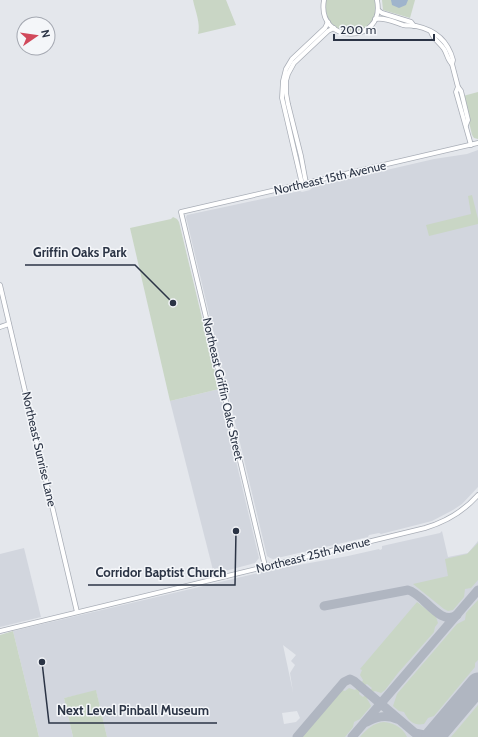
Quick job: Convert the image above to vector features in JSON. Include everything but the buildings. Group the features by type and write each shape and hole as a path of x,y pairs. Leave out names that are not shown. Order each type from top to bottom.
{"street":[{"path":"324,0 324,10 328,22 334,28 345,34 358,33 367,29 375,19 378,10 377,0"},
{"path":"378,10 382,14 411,22 414,26"},
{"path":"375,19 383,18 435,33 446,44 454,60 452,64 458,87 456,92 471,145"},
{"path":"304,183 282,98 283,81 286,69 292,59 325,28 328,22"},
{"path":"304,183 298,145 286,93 286,81 290,68 298,58 328,31 334,28"},
{"name":"Northeast 15th Avenue","path":"181,212 478,143"},
{"name":"Northeast Griffin Oaks Street","path":"181,212 266,566"},
{"name":"Northeast Sunrise Lane","path":"0,285 77,612"},
{"path":"0,327 9,324"},
{"name":"Northeast 25th Avenue","path":"0,631 431,526 457,514 478,495"}],"shaded area":[{"path":"478,150 478,487 462,504 432,521 273,559 270,558 267,556 186,217 187,215 300,191 302,192 310,190 313,187 434,159 467,154"},
{"path":"219,389 259,558 255,563 214,574 170,401"},
{"path":"442,531 448,557 468,553 478,541 478,737 107,737 96,691 64,698 73,737 39,737 13,631 271,570 380,550 382,549 382,546 440,533","holes":["283,645 296,655 291,661 295,665 290,673 293,692","297,711 300,718 296,722 284,724 282,713"]},
{"path":"24,548 41,617 0,627 0,554"}],"green space":[{"path":"193,0 226,0 236,25 198,34 198,21"},
{"path":"326,0 376,0 376,12 373,21 367,27 351,32 335,27 329,21 326,11"},
{"path":"382,0 415,0 410,18 383,10"},
{"path":"478,92 478,139 474,138 472,135 463,96"},
{"path":"472,195 478,224 429,236 426,225 471,214 468,196"},
{"path":"173,217 179,222 219,389 170,401 130,228 171,219"},
{"path":"478,543 478,580 471,588 465,589 464,597 453,610 448,611 444,609 413,584 448,576 445,559 467,554"},
{"path":"478,600 478,660 475,663 475,667 434,716 428,718 424,724 414,723 407,718 404,712 399,711 393,706 397,694 457,624 465,620 466,613"},
{"path":"417,602 436,617 438,623 434,632 385,690 381,693 375,691 373,692 370,690 372,688 362,682 363,680 360,675 362,670 360,669"},
{"path":"13,631 39,737 0,737 0,635"},
{"path":"349,688 355,690 357,688 360,691 359,694 363,697 365,695 368,698 367,699 371,706 360,719 354,722 353,727 345,737 301,737 342,690 345,691"},
{"path":"96,690 107,737 73,737 64,698"},
{"path":"478,705 478,737 451,737"},
{"path":"384,722 398,726 407,737 360,737 370,727"}],"water":[{"path":"391,0 408,0 406,5 399,8 392,5"}],"taxiway":[{"path":"324,606 408,590 420,597 444,617 451,618 457,615"},
{"path":"352,737 478,590"},
{"path":"297,737 344,682 350,679 415,733 424,735 436,733"},
{"path":"367,722 374,718 382,717 397,719"}],"runway":[{"path":"433,737 478,684"}],"place":[{"name":"Griffin Oaks Park","path":"173,303"},
{"name":"Corridor Baptist Church","path":"236,531"},
{"name":"Next Level Pinball Museum","path":"42,662"}]}
